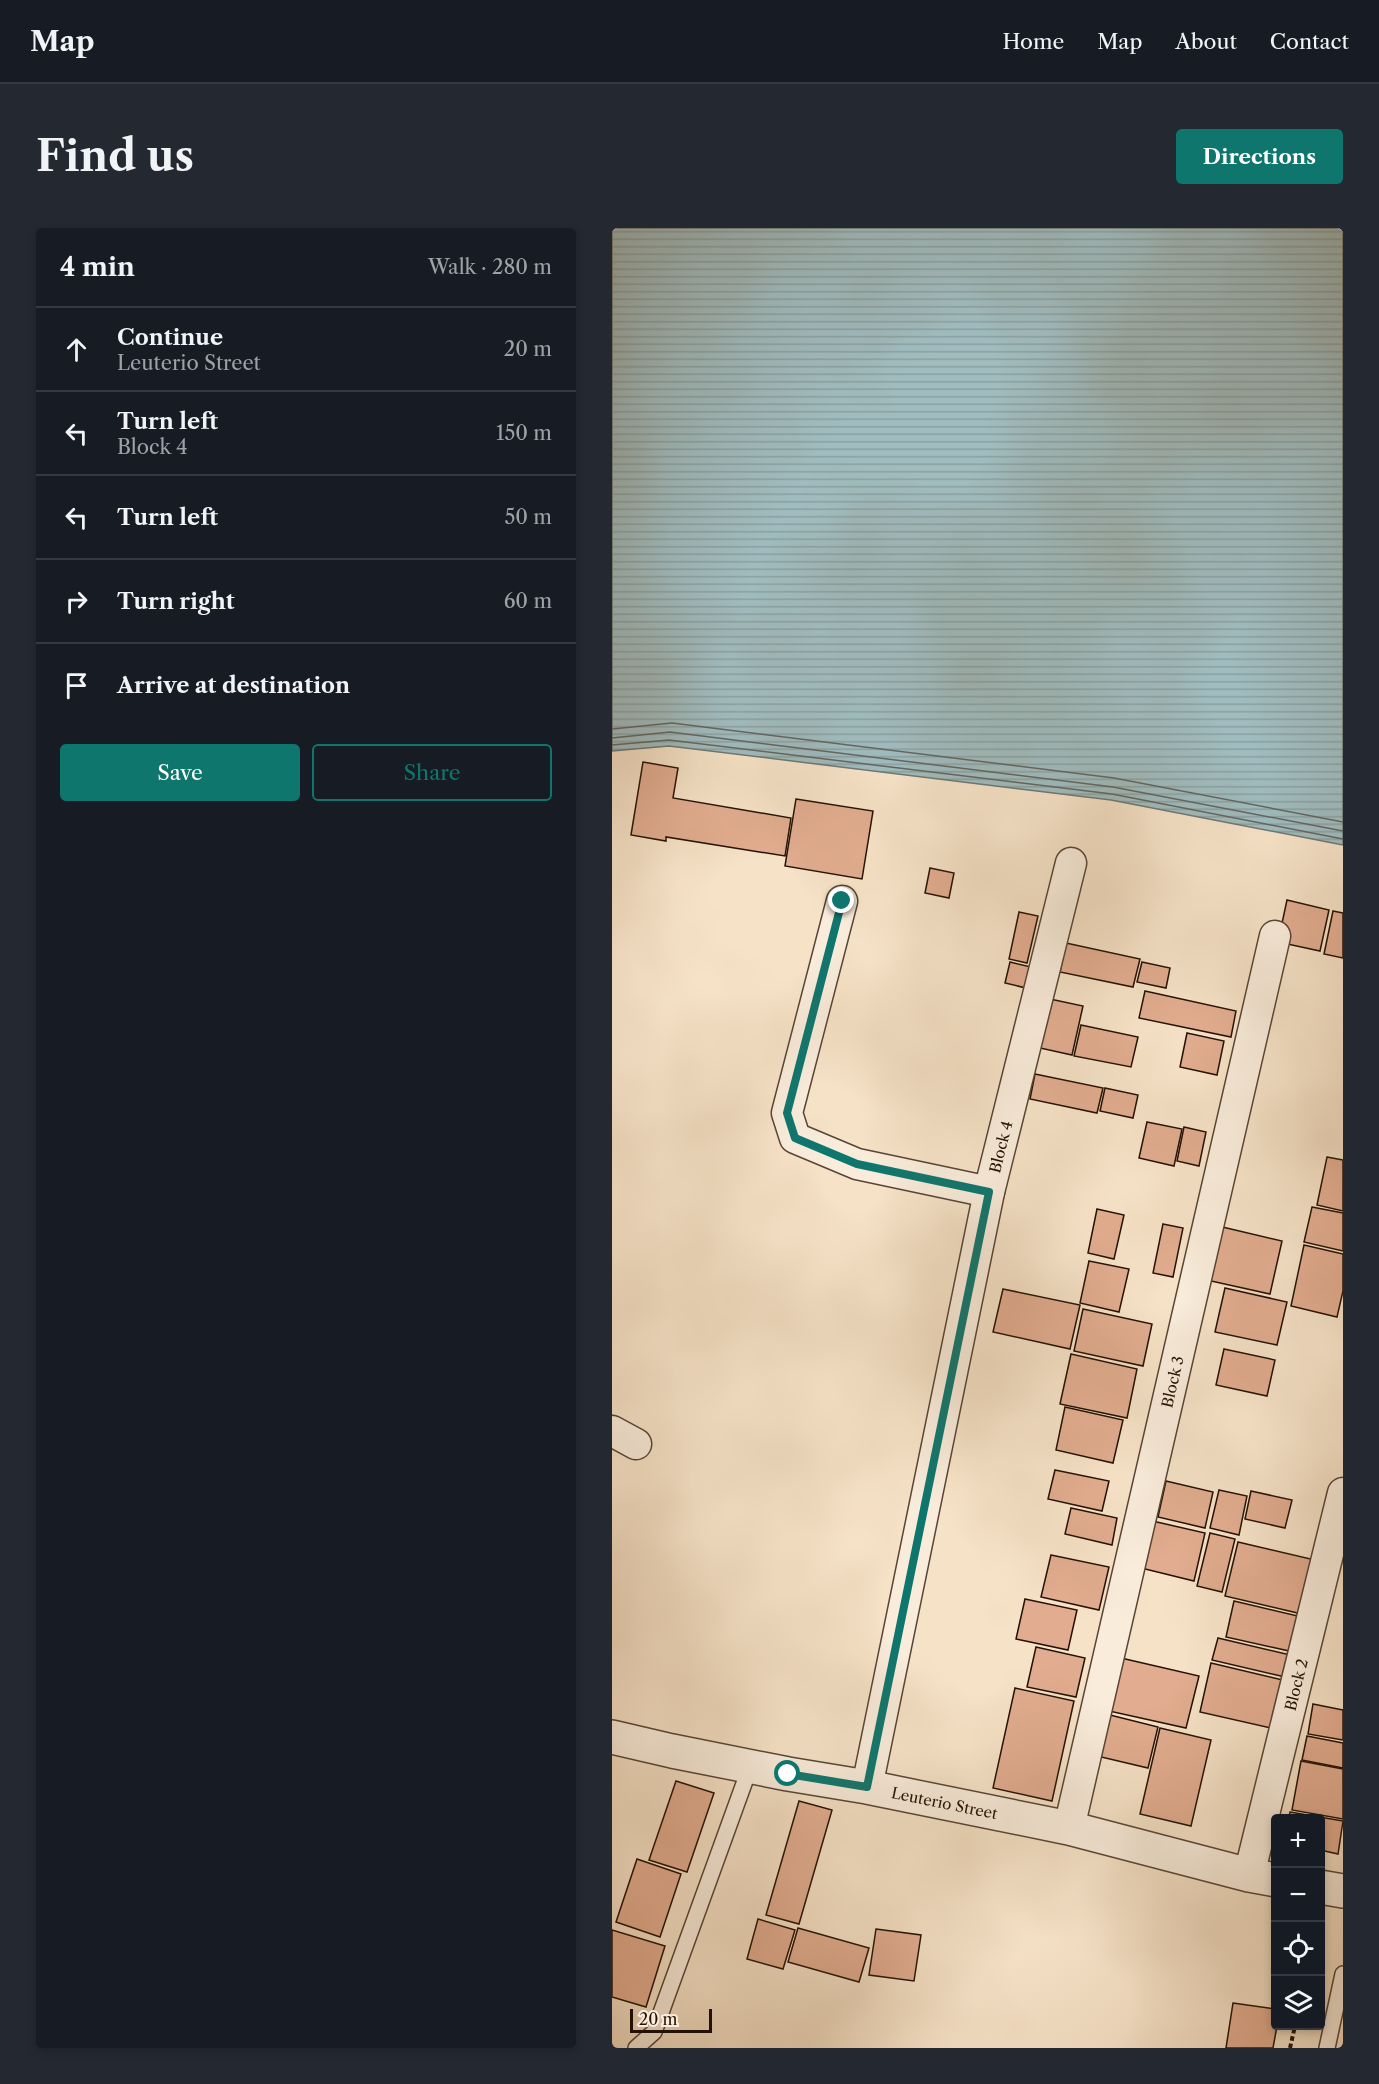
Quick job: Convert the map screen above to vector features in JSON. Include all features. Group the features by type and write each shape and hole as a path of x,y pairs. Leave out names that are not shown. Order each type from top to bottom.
{"street":[{"name":"Block 4","path":"867,1787 989,1192 1071,863"},
{"path":"842,901 787,1113 795,1138 857,1164 989,1192"},
{"name":"Block 3","path":"1069,1828 1275,936"},
{"name":"Block 2","path":"1262,1877 1343,1493"},
{"name":"Leuterio Street","path":"612,1737 750,1767 867,1787 1069,1828 1262,1877"},
{"path":"1325,1888 1343,1891"}],"lane":[{"path":"636,2048 654,2032 750,1767"},
{"path":"1327,2048 1343,1974"}],"path":[{"path":"1290,2048 1294,2030"}],"water":[{"path":"612,228 1343,228 1343,845 1111,800 669,746 612,751"}],"building":[{"path":"643,762 678,768 673,798 791,818 785,856 666,837 666,841 631,835"},
{"path":"796,799 873,811 862,879 785,866"},
{"path":"930,868 954,873 949,898 925,893"},
{"path":"1287,900 1329,910 1320,951 1278,942"},
{"path":"1333,911 1343,913 1343,958 1324,954"},
{"path":"1019,912 1038,916 1027,963 1009,959"},
{"path":"1066,943 1140,959 1133,987 1060,972"},
{"path":"1010,962 1031,967 1026,988 1005,983"},
{"path":"1142,962 1170,968 1166,988 1137,982"},
{"path":"1145,991 1236,1011 1231,1037 1139,1018"},
{"path":"1050,999 1083,1006 1072,1055 1040,1048"},
{"path":"1081,1025 1138,1037 1131,1067 1074,1056"},
{"path":"1187,1033 1224,1041 1217,1075 1180,1067"},
{"path":"1035,1074 1103,1088 1097,1113 1030,1099"},
{"path":"1105,1088 1138,1095 1133,1118 1100,1111"},
{"path":"1147,1122 1182,1129 1174,1166 1139,1158"},
{"path":"1184,1127 1206,1132 1199,1166 1177,1161"},
{"path":"1327,1157 1343,1160 1343,1211 1317,1205"},
{"path":"1312,1207 1343,1213 1343,1251 1304,1242"},
{"path":"1097,1209 1124,1215 1114,1259 1088,1253"},
{"path":"1163,1224 1183,1228 1173,1277 1153,1273"},
{"path":"1214,1225 1282,1241 1270,1294 1202,1279"},
{"path":"1304,1245 1343,1254 1343,1291 1337,1317 1291,1306"},
{"path":"1089,1261 1129,1269 1119,1312 1080,1303"},
{"path":"1225,1288 1287,1302 1277,1345 1215,1332"},
{"path":"1003,1289 1080,1305 1070,1349 993,1332"},
{"path":"1083,1309 1152,1324 1143,1366 1074,1351"},
{"path":"1224,1349 1275,1360 1267,1396 1216,1385"},
{"path":"1071,1354 1137,1369 1127,1418 1060,1404"},
{"path":"1065,1407 1123,1420 1113,1463 1056,1450"},
{"path":"1055,1470 1109,1481 1102,1511 1048,1499"},
{"path":"1166,1481 1213,1492 1205,1528 1158,1517"},
{"path":"1219,1490 1247,1496 1239,1535 1210,1528"},
{"path":"1251,1491 1292,1500 1285,1528 1245,1519"},
{"path":"1071,1508 1117,1518 1112,1545 1065,1534"},
{"path":"1148,1520 1205,1533 1194,1581 1137,1567"},
{"path":"1210,1533 1235,1539 1222,1592 1197,1586"},
{"path":"1238,1542 1315,1560 1302,1614 1225,1596"},
{"path":"1051,1555 1109,1567 1099,1610 1041,1597"},
{"path":"1025,1599 1077,1610 1068,1650 1016,1639"},
{"path":"1234,1601 1302,1617 1294,1652 1226,1637"},
{"path":"1218,1638 1299,1657 1294,1679 1212,1660"},
{"path":"1036,1647 1085,1658 1076,1697 1027,1687"},
{"path":"1121,1658 1199,1676 1186,1728 1109,1711"},
{"path":"1211,1663 1291,1682 1280,1730 1200,1712"},
{"path":"1015,1688 1074,1701 1052,1801 993,1788"},
{"path":"1313,1704 1343,1710 1343,1740 1308,1734"},
{"path":"1106,1714 1158,1727 1148,1768 1097,1756"},
{"path":"1160,1728 1211,1740 1191,1826 1140,1814"},
{"path":"1307,1736 1343,1743 1343,1768 1302,1760"},
{"path":"1301,1761 1343,1769 1343,1819 1292,1810"},
{"path":"676,1781 714,1793 687,1872 649,1860"},
{"path":"799,1801 832,1810 799,1924 766,1915"},
{"path":"1325,1818 1343,1821 1338,1854 1325,1851"},
{"path":"637,1859 681,1874 660,1937 616,1922"},
{"path":"758,1919 795,1930 783,1969 747,1959"},
{"path":"798,1928 869,1948 859,1982 788,1962"},
{"path":"876,1929 921,1935 914,1981 869,1975"},
{"path":"612,1930 665,1946 646,2007 612,1997"},
{"path":"1233,2003 1271,2008 1271,2030 1276,2030 1273,2048 1226,2048"}],"route":[{"path":"788,1774 867,1787 989,1192 857,1164 795,1138 787,1113 842,901"}]}
